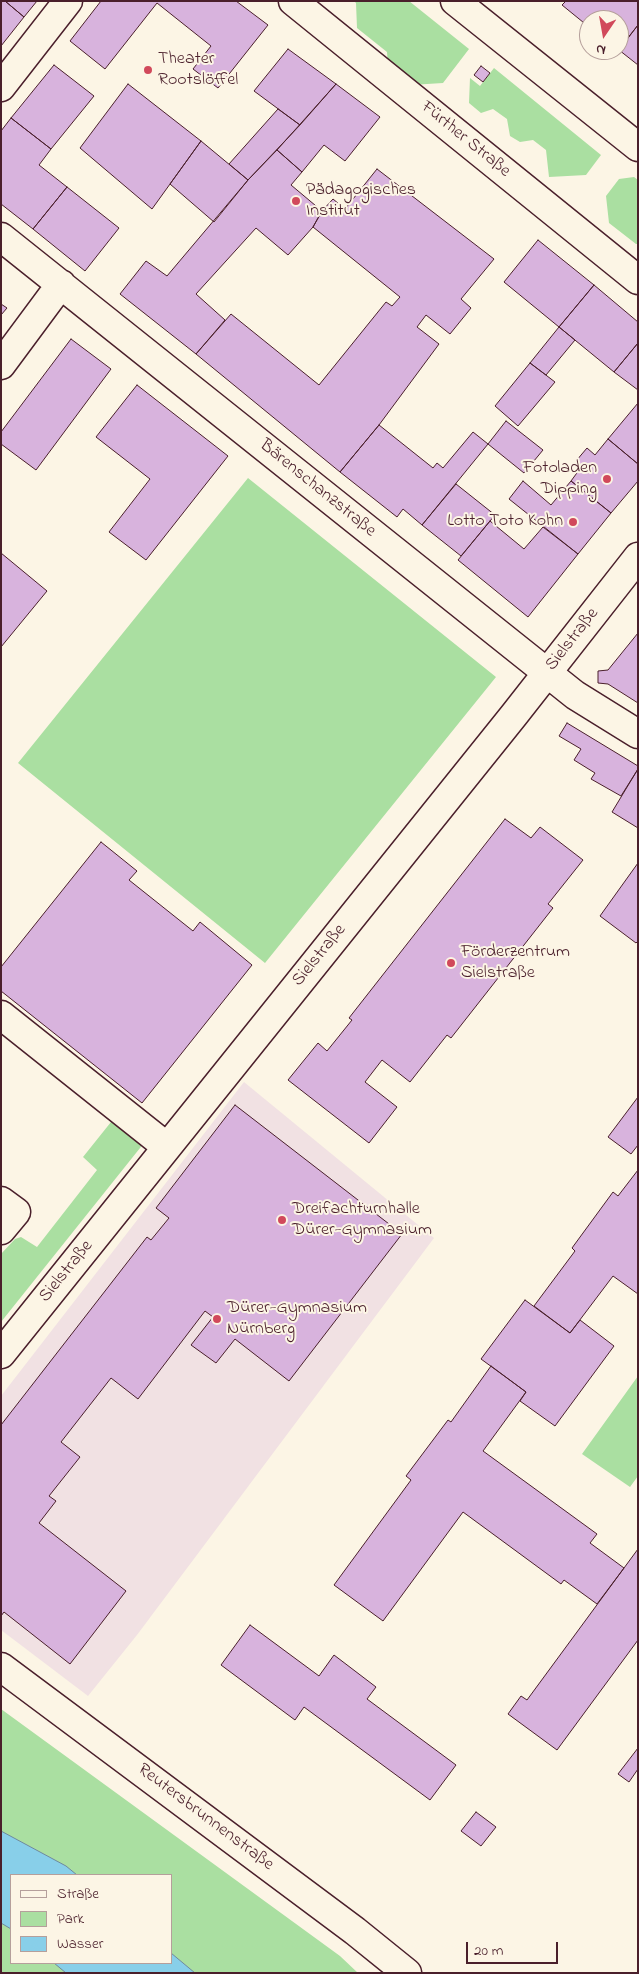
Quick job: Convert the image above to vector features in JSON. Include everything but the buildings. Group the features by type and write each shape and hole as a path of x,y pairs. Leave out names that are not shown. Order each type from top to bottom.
{"street":[{"path":"1,86 68,1"},
{"name":"Fürther Straße","path":"293,1 638,280"},
{"path":"456,1 638,147"},
{"name":"Bärenschanzstraße","path":"1,237 575,695 638,734"},
{"path":"1,365 61,284"},
{"name":"Sielstraße","path":"1,1354 638,557"},
{"path":"1,1015 167,1147"},
{"path":"1,1201 16,1212 1,1230"},
{"name":"Reutersbrunnenstraße","path":"1,1667 325,1908 407,1973"}],"shaded area":[{"name":"Dürer-Gymnasium Nürnberg","path":"244,1082 434,1238 137,1635 88,1696 1,1630 1,1396"}],"green space":[{"path":"354,1 409,1 469,49 443,83 411,85 388,67 387,52 357,28 356,3"},
{"path":"494,68 601,155 586,175 549,177 546,150 533,140 520,142 510,136 507,119 493,109 481,113 469,103 470,78 480,86"},
{"path":"634,177 638,180 638,244 609,223 606,196 619,179"},
{"path":"248,478 496,677 265,963 18,763"},
{"path":"111,1122 118,1123 144,1143 1,1322 1,1254 15,1239 21,1237 37,1247 97,1170 83,1157"},
{"path":"638,1376 638,1476 630,1487 582,1454"},
{"path":"1,1709 340,1956 358,1973 1,1973"}],"water":[{"path":"1,1831 66,1866 76,1874 10,1874 10,1928 1,1923"},
{"path":"172,1954 195,1973 66,1973 55,1964 172,1964"}],"place":[{"name":"Theater Rootslöffel","path":"148,70"},
{"name":"Pädagogisches Institut","path":"296,201"},
{"name":"Fotoladen Dipping","path":"607,479"},
{"name":"Lotto Toto Kohn","path":"573,522"},
{"name":"Förderzentrum Sielstraße","path":"451,963"},
{"name":"Dreifachturnhalle Dürer-Gymnasium","path":"282,1220"},
{"name":"Dürer-Gymnasium Nürnberg","path":"217,1319"}]}
